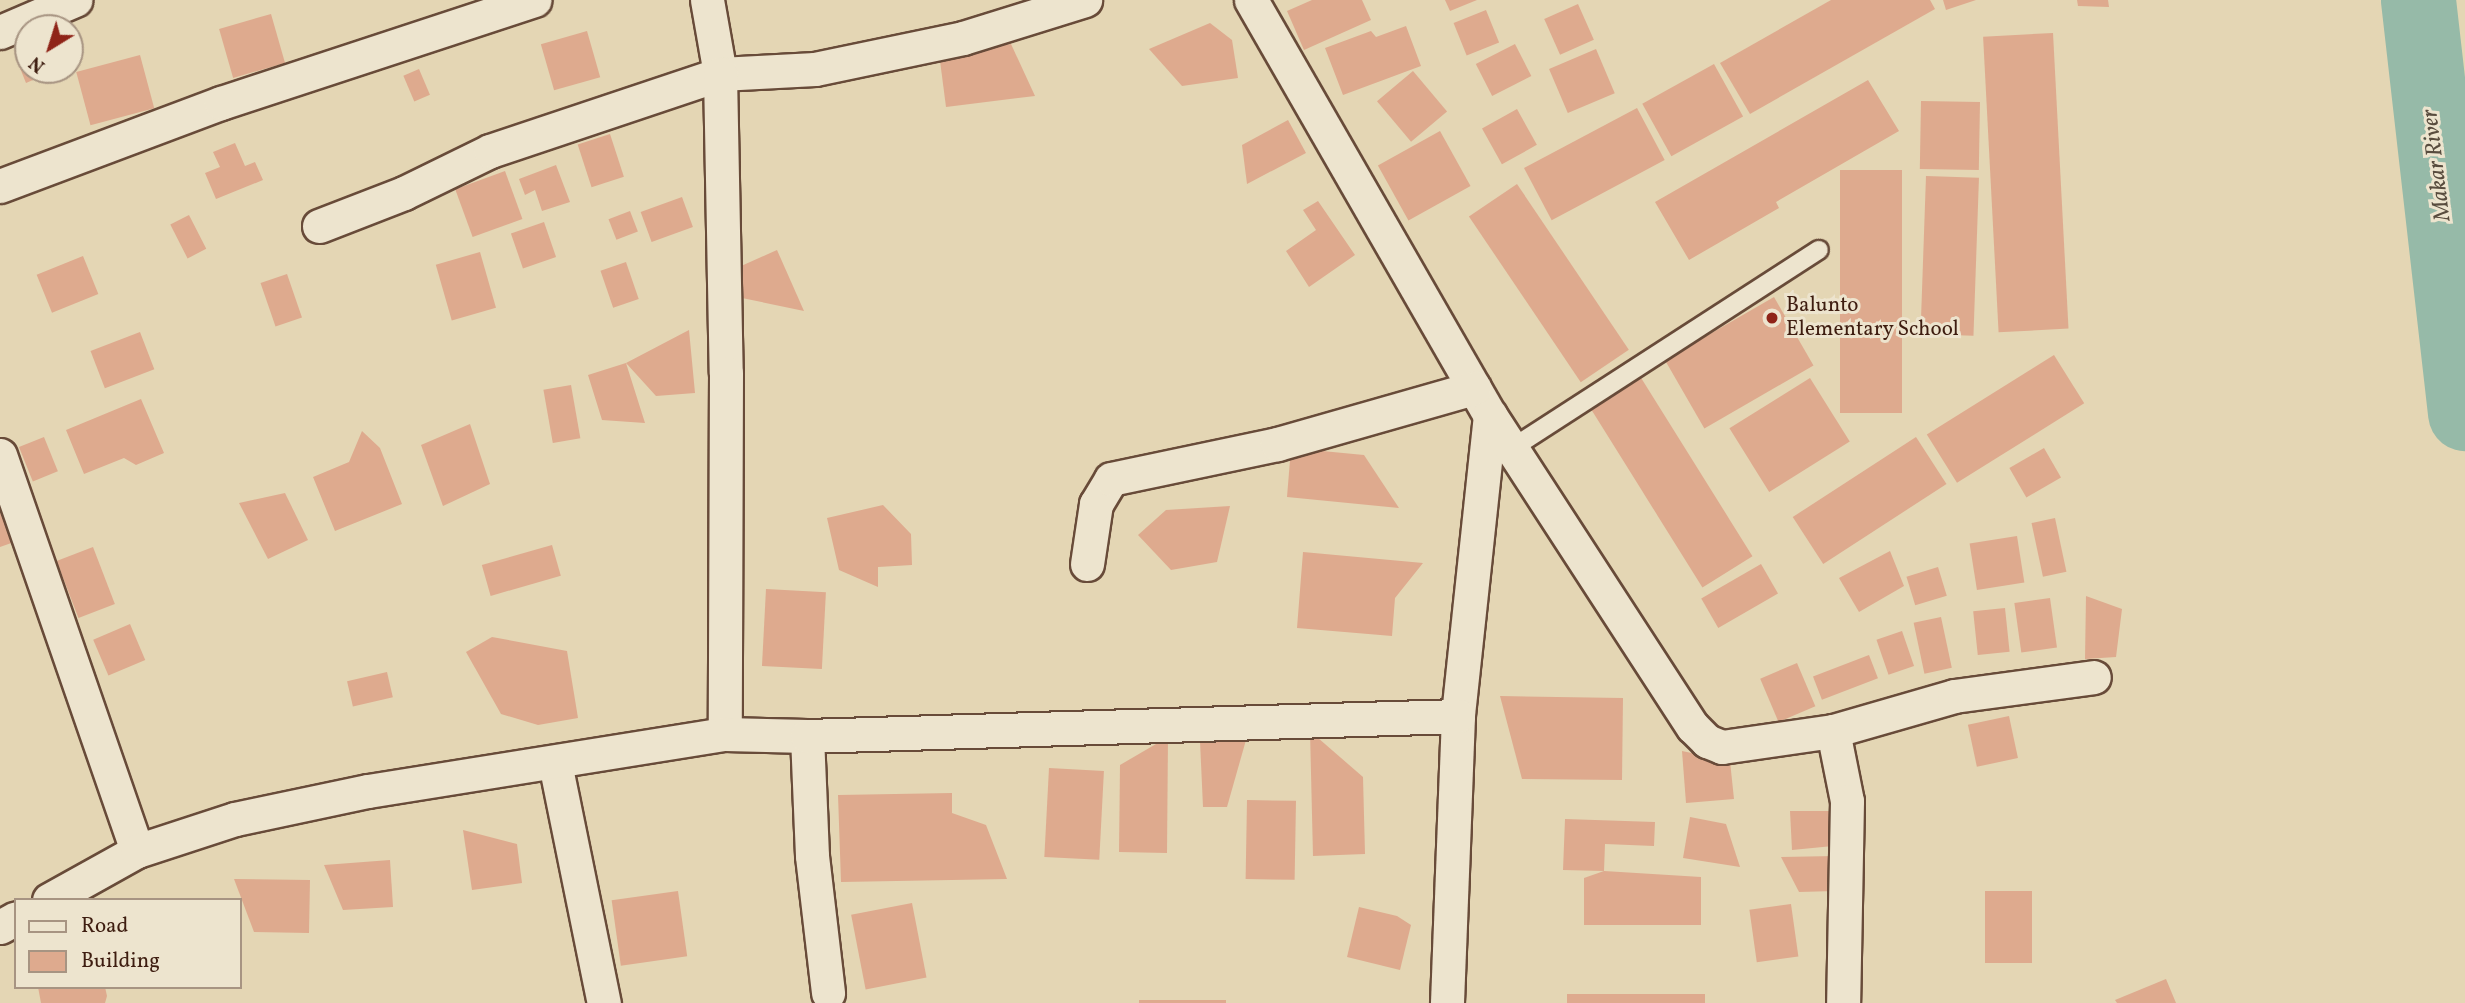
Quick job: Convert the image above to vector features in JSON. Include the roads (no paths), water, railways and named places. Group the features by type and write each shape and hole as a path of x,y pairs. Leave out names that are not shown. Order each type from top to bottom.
{"street":[{"path":"0,32 75,0"},
{"path":"0,186 221,103 534,0"},
{"path":"707,0 720,74 726,373 726,734"},
{"path":"319,226 404,193 490,151 720,74 815,69 963,38 1085,0"},
{"path":"1251,0 1482,401 1514,446 1693,727 1707,741 1722,747 1833,732 1954,696 2094,677"},
{"path":"1087,564 1096,504 1111,479 1482,401"},
{"path":"1447,1003 1458,716 1482,401"},
{"path":"0,455 137,851"},
{"path":"53,898 137,851 236,820 368,792 726,734 807,736 1458,716"},
{"path":"1833,732 1847,802 1843,1003"},
{"path":"807,736 812,856 828,993"},
{"path":"555,763 604,1003"}],"lane":[{"path":"1514,446 1819,250"}],"waterway":[{"name":"Makar River","path":"2418,0 2465,413"}],"place":[{"name":"Balunto Elementary School","path":"1772,318"}]}
